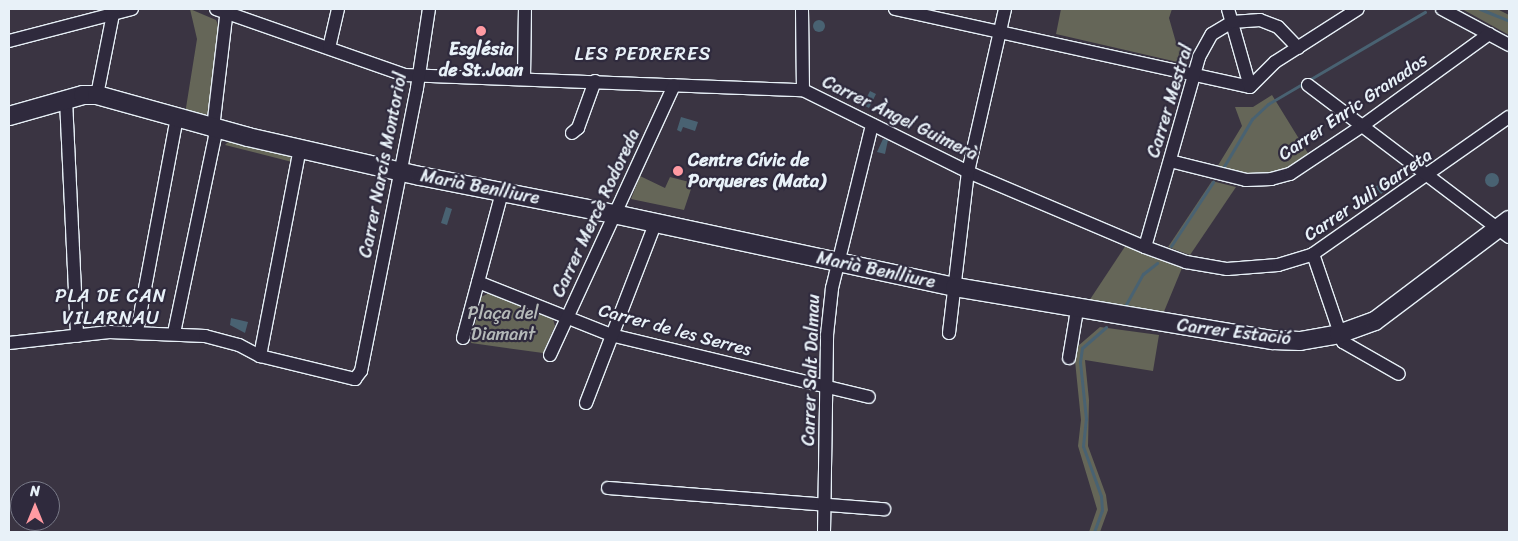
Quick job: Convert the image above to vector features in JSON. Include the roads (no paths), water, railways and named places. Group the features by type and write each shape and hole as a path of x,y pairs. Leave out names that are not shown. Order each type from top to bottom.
{"street":[{"path":"9,42 114,11 132,9"},
{"path":"329,48 338,9"},
{"name":"Carrer Narcís Montoriol","path":"260,356 355,379 361,371 419,76 429,9"},
{"path":"524,78 525,9"},
{"path":"802,9 803,90"},
{"path":"895,9 1000,30 1194,76 1250,87"},
{"path":"950,333 968,172 1005,9"},
{"path":"1228,9 1250,87"},
{"path":"1250,87 1275,62 1358,9"},
{"path":"1442,9 1509,45"},
{"path":"174,333 215,136 213,128 223,10"},
{"name":"Carrer Àngel Guimerà","path":"223,10 404,75 524,78 803,90 968,172 1146,248"},
{"path":"97,94 114,11"},
{"name":"Carrer Mestral","path":"1146,248 1194,76 1207,41 1219,29 1232,22 1250,18 1265,21 1278,27 1298,48"},
{"name":"Carrer Enric Granados","path":"1170,160 1228,177 1271,179 1299,169 1489,34"},
{"path":"572,132 578,128 595,81"},
{"name":"Carrer Mercè Rodoreda","path":"550,354 674,85"},
{"path":"1308,85 1428,176 1505,228"},
{"name":"Marià Benlliure","path":"9,116 66,100 97,94 213,128 400,172 656,222 955,287"},
{"path":"66,100 77,336"},
{"name":"Carrer Juli Garreta","path":"1146,248 1186,262 1227,269 1278,265 1313,254 1428,176 1509,117"},
{"path":"138,331 177,118"},
{"name":"Carrer Salt Dalmau","path":"824,532 827,335 837,262 872,125"},
{"path":"9,343 138,331 205,336 240,346 260,356 300,148"},
{"path":"464,338 502,192"},
{"path":"586,403 656,222"},
{"name":"Carrer Estació","path":"955,287 1077,310 1273,340 1300,341 1340,334 1375,321 1505,228"},
{"path":"1313,254 1343,342 1399,374"},
{"name":"Carrer de les Serres","path":"478,282 611,335 869,397"},
{"path":"1069,358 1077,310"},
{"path":"608,488 884,509"}],"water":[{"path":"819,20 825,26 819,32 813,26"},
{"path":"870,91 876,94 869,108 863,105"},
{"path":"681,117 698,122 695,131 683,127 681,132 677,130"},
{"path":"883,139 888,140 885,154 877,152"},
{"path":"1492,173 1497,175 1499,180 1497,185 1492,187 1487,185 1485,180 1487,175"},
{"path":"1390,177 1395,183 1381,194 1375,187"},
{"path":"446,207 452,209 447,225 441,223"},
{"path":"231,318 248,322 245,333 230,325"}],"waterway":[{"path":"1480,9 1509,21"},
{"path":"1223,168 1252,119 1268,104 1425,12"},
{"path":"1171,246 1213,182"},
{"path":"1124,308 1143,274 1157,263"},
{"path":"1094,532 1102,510 1101,496 1083,446 1086,419 1080,362 1082,348 1106,327"}],"place":[{"name":"Església de St.Joan","path":"481,31"},
{"name":"Centre Cívic de Porqueres (Mata)","path":"678,171"}],"district":[{"name":"LES PEDRERES","path":"643,54"},
{"name":"PLA DE CAN VILARNAU","path":"111,307"}],"park label":[{"name":"Plaça del Diamant","path":"503,324"}]}
